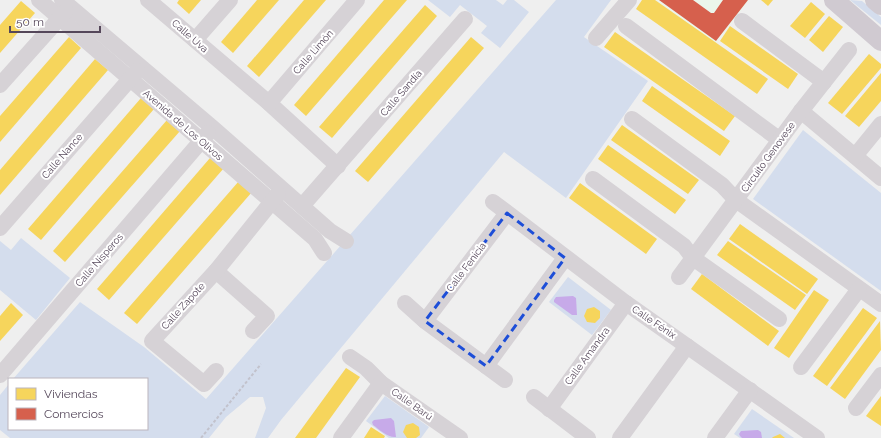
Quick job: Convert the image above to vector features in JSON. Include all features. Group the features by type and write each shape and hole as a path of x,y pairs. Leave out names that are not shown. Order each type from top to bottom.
{"main road":[{"path":"834,0 881,41"},
{"path":"875,0 881,6"}],"street":[{"name":"Avenida de Los Olivos","path":"40,0 61,12 140,67 283,188 305,202 330,231 346,241"},
{"name":"Calle Uva","path":"148,0 269,103"},
{"path":"195,40 230,0"},
{"name":"Calle Limón","path":"269,103 357,0"},
{"path":"596,38 629,0"},
{"name":"Avenida de Los Olivos","path":"61,12 127,82 270,204 315,239 324,253"},
{"path":"0,85 61,12"},
{"name":"Calle Sandía","path":"305,202 465,19"},
{"path":"742,22 824,82"},
{"path":"626,26 780,140"},
{"path":"801,112 849,50"},
{"name":"Calle Nance","path":"0,228 140,67"},
{"path":"269,103 338,166"},
{"name":"Circuito Genovese","path":"881,178 801,112 736,200 881,304"},
{"path":"632,119 722,185 736,200 679,277"},
{"path":"855,156 881,124"},
{"name":"Calle Nísperos","path":"0,375 213,128"},
{"path":"593,179 684,246 694,258 779,319"},
{"name":"Calle Zapote","path":"216,371 204,384 152,341 216,271 283,188"},
{"name":"Calle Fénix","path":"494,202 565,258 626,303 750,390 812,437"},
{"name":"Calle Fenicia","path":"425,321 507,213"},
{"path":"486,366 565,258"},
{"path":"216,271 267,316 253,331"},
{"path":"801,367 859,289"},
{"path":"405,303 425,321 505,380"},
{"name":"Calle Amandra","path":"549,409 626,303"},
{"path":"620,438 687,346"},
{"name":"Calle Barú","path":"350,357 366,368 381,383 438,432 460,438"},
{"path":"856,408 881,375"},
{"name":"Calle Barú","path":"341,438 381,383"},
{"path":"716,438 750,390"},
{"path":"534,397 588,438"}],"path":[{"path":"201,438 261,364"}],"highlighted area":[{"path":"507,213 565,258 486,366 425,321"}],"shaded area":[{"path":"428,0 496,0 503,5 507,0 514,0 529,12 500,48 481,33 487,26 460,5 450,17"},
{"path":"556,0 611,0 584,37 648,81 566,198 504,152 281,420 268,438 255,438 266,408 263,397 250,397 226,417 209,438 10,438 0,430 0,395 8,385 8,430 148,430 148,378 14,378 80,302 144,347 206,399"},
{"path":"656,0 749,0 716,43"},
{"path":"850,0 862,1 881,17 881,25"},
{"path":"803,130 881,193 881,291 753,199"},
{"path":"21,238 70,278 36,320 0,290 0,241 11,250"},
{"path":"568,277 611,310 592,335 549,302"},
{"path":"573,296 576,298 577,315 572,315 554,302 556,297"},
{"path":"385,396 429,427 421,438 389,438 366,421"},
{"path":"752,409 794,438 740,438 734,434"},
{"path":"391,418 394,421 396,437 384,433 373,425 372,422 374,420"},
{"path":"758,430 761,432 762,438 742,438 739,434 741,431"}],"building: Viviendas":[{"path":"179,0 201,0 189,14 177,3"},
{"path":"257,0 279,0 233,53 221,42"},
{"path":"304,0 326,0 259,77 247,66"},
{"path":"384,0 407,0 306,116 294,105"},
{"path":"642,0 655,0 768,79 757,94 636,9"},
{"path":"761,0 773,0 768,6"},
{"path":"21,1 35,13 0,53 0,25"},
{"path":"811,2 825,14 805,38 790,26"},
{"path":"425,5 437,16 332,138 319,127"},
{"path":"829,16 843,27 823,52 809,40"},
{"path":"730,26 798,74 788,89 720,41"},
{"path":"615,32 735,116 724,131 604,47"},
{"path":"69,37 81,48 0,142 0,116"},
{"path":"471,37 484,48 368,182 355,171"},
{"path":"869,54 881,64 881,68 842,114 828,103"},
{"path":"95,59 108,70 0,195 0,170"},
{"path":"881,73 881,101 859,127 845,116"},
{"path":"652,86 730,141 720,156 642,101"},
{"path":"141,98 154,109 41,240 28,229"},
{"path":"167,120 180,131 65,262 53,251"},
{"path":"622,125 699,180 688,194 611,140"},
{"path":"608,145 686,200 675,214 598,159"},
{"path":"210,158 224,168 109,300 97,289"},
{"path":"239,181 252,192 137,324 124,313"},
{"path":"580,183 657,239 646,254 569,198"},
{"path":"740,224 818,279 807,294 729,239"},
{"path":"728,241 806,295 795,310 717,255"},
{"path":"702,274 779,331 768,346 691,289"},
{"path":"814,290 829,300 789,358 774,348"},
{"path":"11,303 23,315 0,341 0,316"},
{"path":"594,307 600,311 600,318 595,323 587,322 584,316 587,309"},
{"path":"863,308 877,318 827,386 813,376"},
{"path":"880,321 881,350 845,399 830,388"},
{"path":"346,368 360,377 316,438 295,438"},
{"path":"881,396 881,426 866,416"},
{"path":"413,423 419,427 420,435 416,438 407,438 403,432 406,425"},
{"path":"371,427 385,436 384,438 364,438"},
{"path":"780,434 785,438 772,438 773,437"}],"building: Comercios":[{"path":"659,0 693,0 711,13 714,13 723,0 748,0 716,41"}]}
